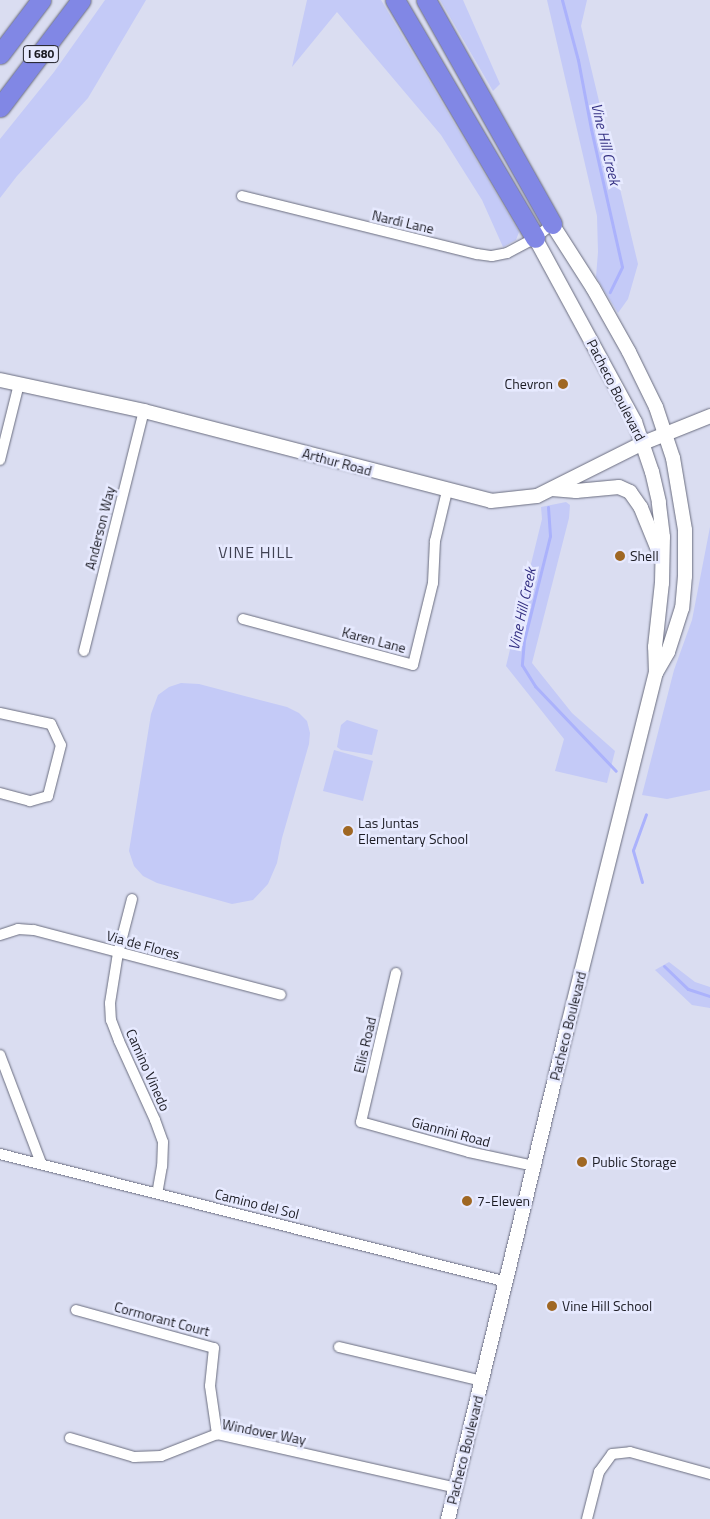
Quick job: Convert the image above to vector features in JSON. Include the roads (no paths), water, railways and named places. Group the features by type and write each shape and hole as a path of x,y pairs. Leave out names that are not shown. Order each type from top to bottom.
{"highway":[{"name":"I 680","path":"0,54 40,0"},
{"name":"I 680","path":"0,107 81,0"},
{"path":"395,0 535,238"},
{"path":"426,0 552,224"}],"main road":[{"name":"Pacheco Boulevard","path":"448,1519 656,673 671,643 682,608 685,576 685,530 673,458 656,406 613,321 552,224"},
{"name":"Pacheco Boulevard","path":"535,238 600,356 643,443 659,502 663,537 662,583 655,646 656,673"},
{"name":"Arthur Road","path":"0,380 144,411 447,491 502,501 528,498 552,489 643,443 666,434"},
{"name":"Pacheco Boulevard","path":"666,434 710,416"},
{"path":"552,489 576,491 619,487 630,492 641,508 652,540 662,559"}],"street":[{"name":"Nardi Lane","path":"242,196 477,254 492,256 507,253 535,238 552,224"},
{"path":"0,460 19,384"},
{"name":"Anderson Way","path":"84,651 144,411"},
{"name":"Karen Lane","path":"243,618 413,665 433,583 435,541 447,491"},
{"path":"0,713 51,724 61,745 48,796 30,801 0,793"},
{"name":"Camino Vinedo","path":"132,899 118,953 110,1003 112,1020 119,1041 163,1142 162,1166 157,1193"},
{"name":"Via de Flores","path":"0,936 18,929 34,930 281,995"},
{"name":"Ellis Road","path":"362,1122 396,974"},
{"path":"0,1055 41,1163"},
{"name":"Giannini Road","path":"362,1122 469,1152 534,1166"},
{"name":"Camino del Sol","path":"0,1154 506,1282"},
{"name":"Cormorant Court","path":"76,1310 214,1348 210,1386 217,1434"},
{"name":"Pacheco Boulevard","path":"340,1346 482,1381"},
{"name":"Windover Way","path":"70,1438 134,1457 161,1456 217,1434 456,1488"},
{"path":"587,1519 599,1472 612,1454 630,1452 710,1474"}],"waterway":[{"name":"Vine Hill Creek","path":"562,0 578,60 591,129 622,267 610,292"},
{"name":"Vine Hill Creek","path":"548,507 550,536 524,640 522,665 535,686 616,771"},
{"name":"Vine Hill Creek","path":"642,882 633,850 646,814"},
{"path":"664,966 688,989 710,996"}],"place":[{"name":"Chevron","path":"563,384"},
{"name":"Shell","path":"620,556"},
{"name":"Las Juntas Elementary School","path":"348,831"},
{"name":"Public Storage","path":"582,1162"},
{"name":"7-Eleven","path":"467,1201"},
{"name":"Vine Hill School","path":"552,1306"}],"district":[{"name":"VINE HILL","path":"256,552"}]}
